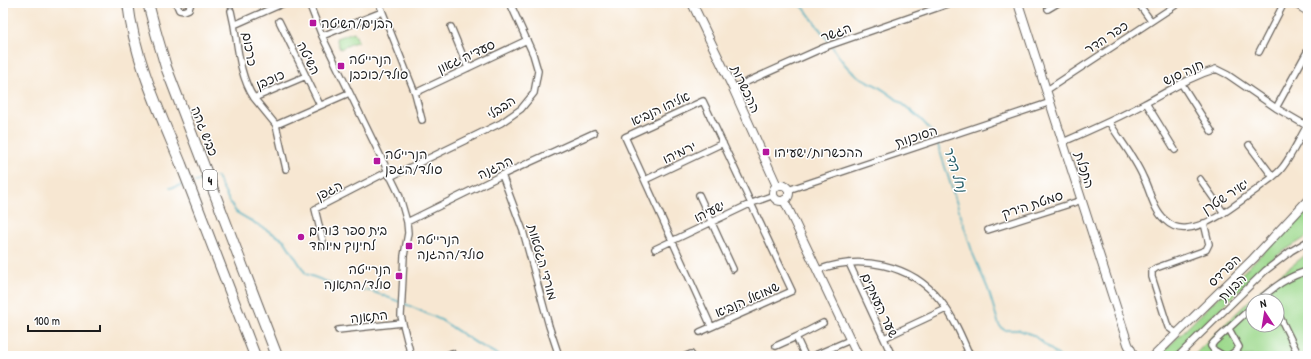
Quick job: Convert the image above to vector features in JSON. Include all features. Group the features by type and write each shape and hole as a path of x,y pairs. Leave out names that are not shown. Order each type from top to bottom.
{"highway":[{"name":"4","path":"128,3 130,24 135,42 155,98 255,356"},
{"name":"כביש גהה","path":"148,3 166,67 277,356"}],"street":[{"path":"176,3 179,10 184,11 189,9 192,3"},
{"name":"כרכום","path":"234,25 284,3"},
{"path":"310,3 322,36 399,194 407,222 408,233 404,256 401,316 411,356"},
{"path":"379,3 415,93 422,120"},
{"name":"הבבלי","path":"389,175 501,123 522,109 534,93 538,71 533,54 510,3"},
{"name":"ההכשרות","path":"692,3 733,88 777,186"},
{"name":"הגשר","path":"733,88 825,47 951,3"},
{"name":"התכלת","path":"1018,3 1128,344 1134,356"},
{"path":"1048,9 1058,3"},
{"path":"1138,3 1151,21"},
{"name":"כפר הדר","path":"1047,90 1179,3"},
{"path":"1259,52 1284,3"},
{"path":"1295,3 1308,11"},
{"name":"כרכום","path":"231,10 242,72 249,91 254,98"},
{"path":"322,36 382,12"},
{"name":"השיטה","path":"279,20 320,105"},
{"path":"451,27 468,68"},
{"name":"סעדיה גאון","path":"415,93 527,40"},
{"path":"1276,108 1308,50"},
{"name":"חנה סנש","path":"1063,142 1109,122 1199,74 1216,69 1228,75 1276,108 1307,125"},
{"name":"כוכבן","path":"286,169 276,125 254,98 306,76"},
{"path":"1181,83 1212,132"},
{"path":"276,125 349,93"},
{"name":"אליהו הנביא","path":"711,326 625,137 703,101 792,291"},
{"name":"הסוכנות","path":"788,190 1051,102"},
{"path":"1146,103 1175,150"},
{"name":"יאיר שטרן","path":"1109,122 1143,176 1158,212 1163,219 1170,224 1186,228 1204,223 1224,213 1273,176 1288,160 1307,125"},
{"name":"ההגנה","path":"407,222 502,175 594,134"},
{"name":"ירמיהו","path":"645,180 723,143"},
{"path":"1249,145 1273,176"},
{"name":"הגפן","path":"324,246 314,209 389,175"},
{"name":"מורדי הגטאות","path":"502,175 523,230 549,326 559,356"},
{"path":"1200,179 1224,213"},
{"path":"782,185 788,190 788,197 784,200 777,199 774,195 774,190 777,186 782,185"},
{"path":"699,195 734,269"},
{"name":"ישעיהו","path":"655,249 752,203 774,195"},
{"path":"784,200 858,356"},
{"name":"סמטת הירק","path":"988,230 1082,200"},
{"name":"הפרדס","path":"1154,356 1253,259 1308,200"},
{"path":"1176,333 1168,327 1152,277 1152,271 1156,268 1206,250 1209,247 1209,244 1204,223"},
{"name":"הבנות","path":"1178,356 1265,271 1291,251 1308,241"},
{"path":"818,270 827,266 849,263 873,263 889,266 923,283 940,299 970,354 961,356"},
{"name":"שער העמקים","path":"849,263 892,356"},
{"path":"1266,293 1285,280 1308,270"},
{"name":"שמואל הנביא","path":"700,332 792,291"},
{"path":"884,338 946,309"},
{"path":"1224,356 1214,350 1211,346 1245,314"},
{"name":"התאנה","path":"338,330 402,323"},
{"path":"776,346 823,323"},
{"path":"1285,328 1298,356"},
{"path":"1229,329 1239,347 1238,350 1229,356"},
{"path":"796,337 805,356"},
{"path":"813,356 850,340"},
{"name":"התכלת","path":"1128,344 1129,356"},
{"path":"444,356 452,352"},
{"path":"686,356 691,354 692,356"}],"green space":[{"path":"354,32 358,41 340,49 336,38"},
{"path":"1308,208 1308,236 1279,254 1261,269 1174,354 1171,356 1159,356"},
{"path":"1308,253 1308,356 1193,356 1245,305 1245,333 1285,333 1285,293 1257,293"}],"waterway":[{"name":"נחל הדר","path":"797,3 804,8 830,43"},
{"name":"נחל הדר","path":"832,46 851,71 884,90 910,110 926,125 936,139"},
{"name":"נחל הדר","path":"937,142 973,254 988,289 999,325 1004,330 1019,330 1033,335 1059,356"},
{"path":"215,177 217,177 236,212 284,240 306,274 344,288 371,291 400,302"},
{"path":"195,182 203,180"},
{"path":"170,188 182,185"},
{"path":"403,303 441,320 476,343 500,356"}],"place":[{"name":"הבנים/השיטה","path":"313,23"},
{"name":"הנרייטה סולד/כוכבן","path":"341,66"},
{"name":"ההכשרות/ישעיהו","path":"766,152"},
{"name":"הנרייטה סולד/הגפן","path":"377,161"},
{"name":"בית ספר צורים לחינוך מיוחד","path":"301,237"},
{"name":"הנרייטה סולד/ההגנה","path":"409,246"},
{"name":"הנרייטה סולד/התאנה","path":"399,276"}]}
